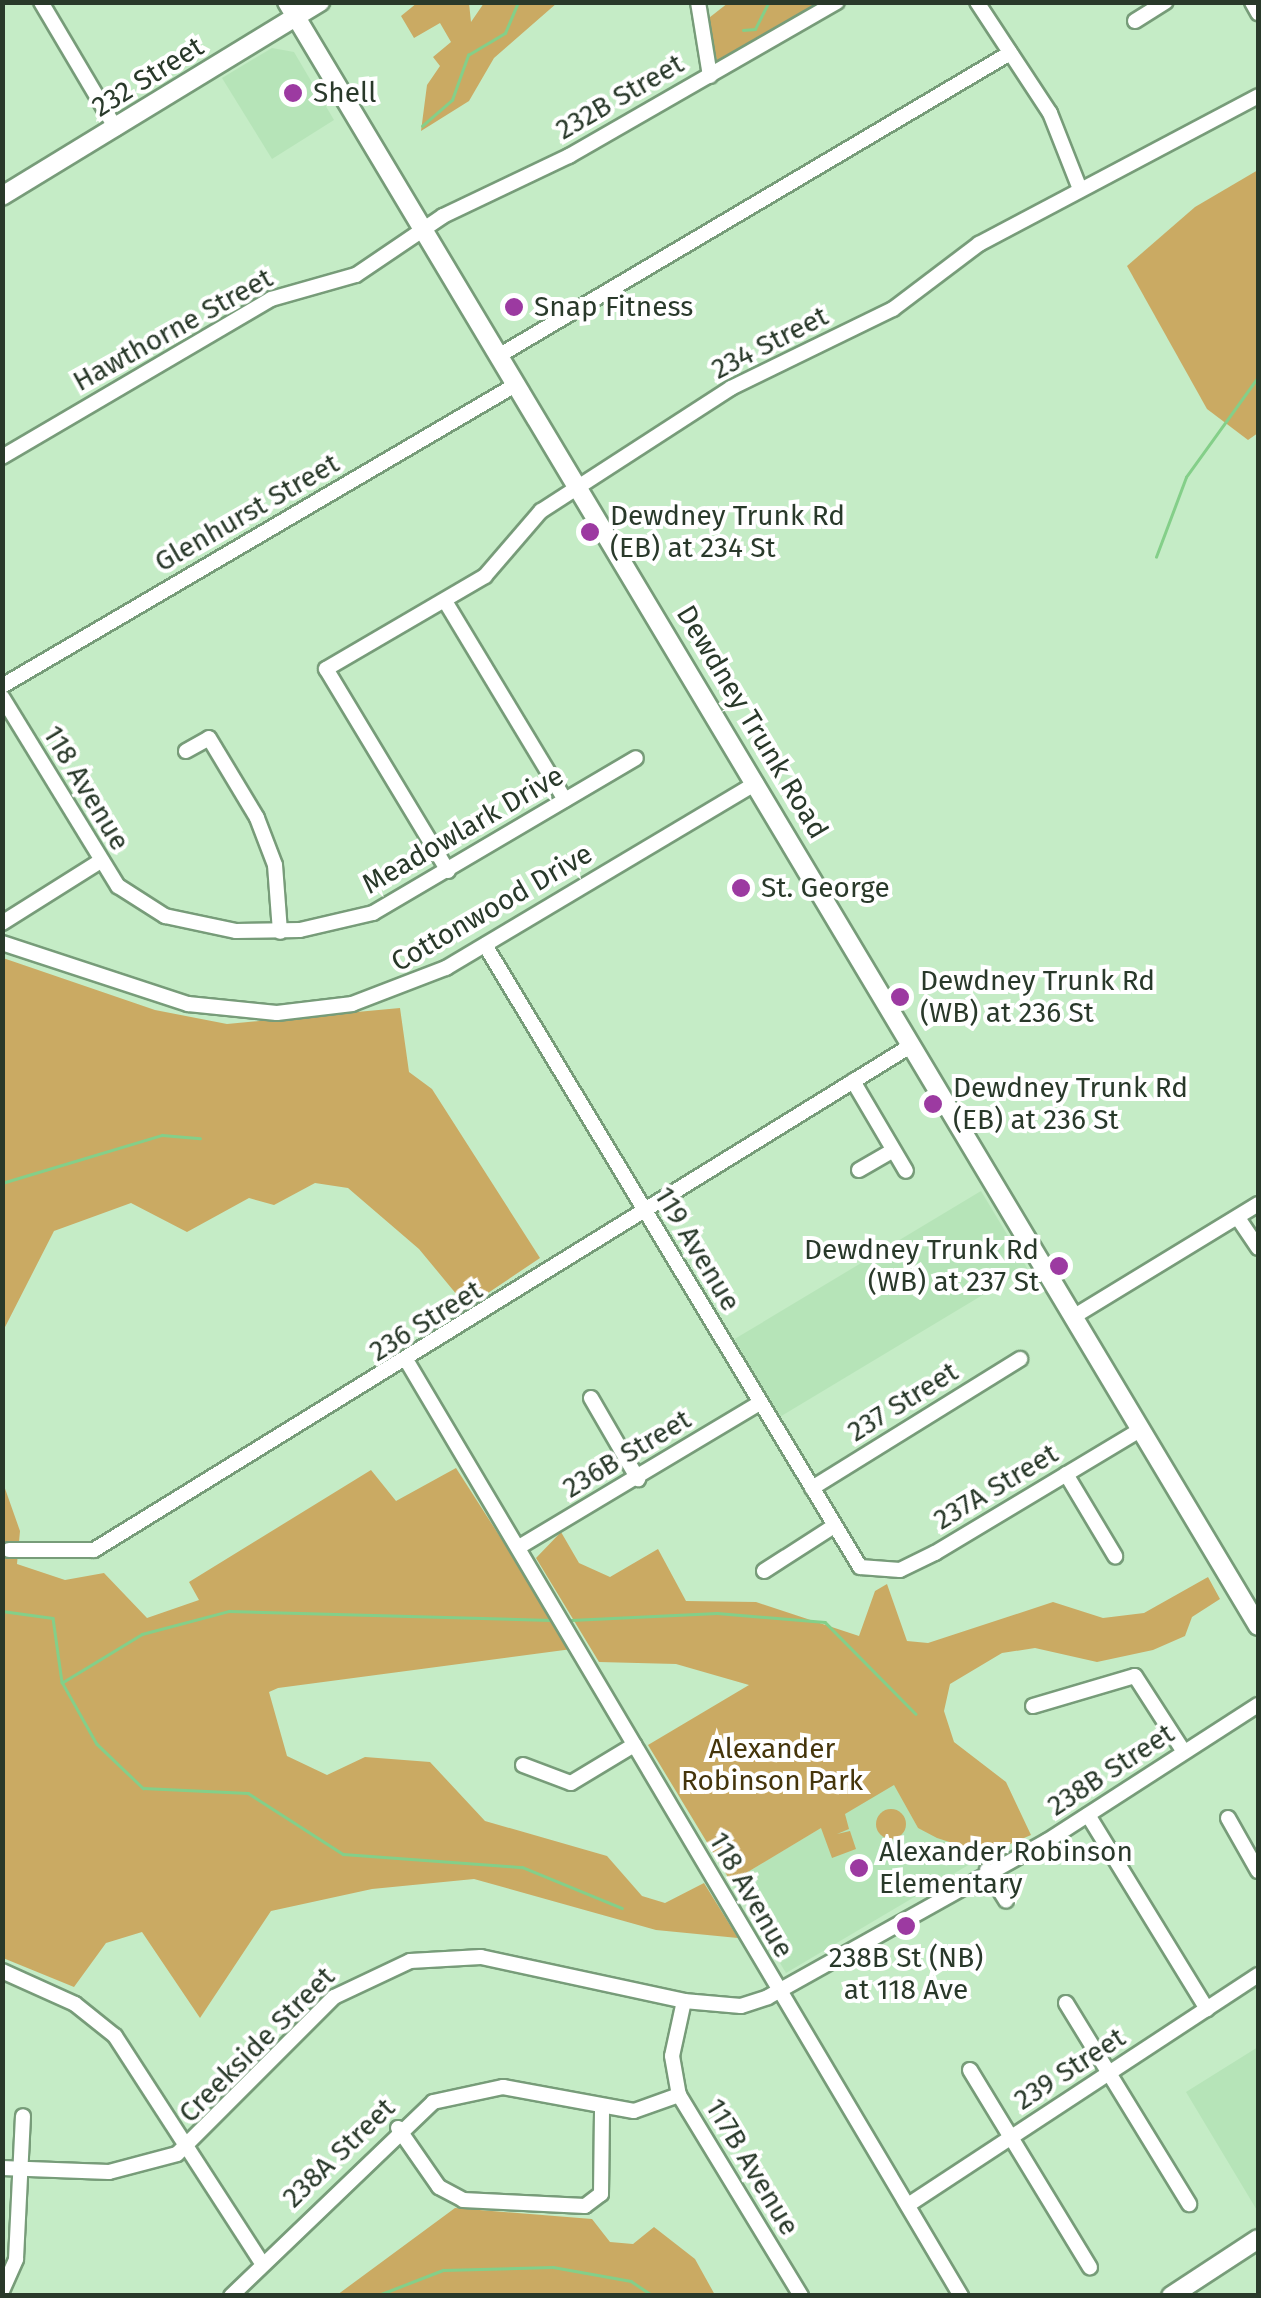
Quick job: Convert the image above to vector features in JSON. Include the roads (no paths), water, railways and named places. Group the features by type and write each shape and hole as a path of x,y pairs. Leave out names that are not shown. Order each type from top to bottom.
{"main road":[{"name":"232 Street","path":"2,196 116,129 292,10 320,2"},
{"name":"Dewdney Trunk Road","path":"292,10 1258,1626"},
{"path":"1170,2296 1258,2240"}],"street":[{"path":"41,2 116,129"},
{"path":"698,2 710,76"},
{"name":"232B Street","path":"423,229 710,76 838,2"},
{"path":"977,2 1050,112 1080,189"},
{"path":"1135,21 1165,2"},
{"path":"1252,2 1258,13"},
{"path":"500,355 1010,54"},
{"name":"234 Street","path":"448,871 326,669 444,601 580,486 731,388 893,309 970,250 1080,189 1156,158 1258,96"},
{"name":"Hawthorne Street","path":"2,457 271,299 356,275 423,229"},
{"name":"Glenhurst Street","path":"2,686 517,384"},
{"path":"444,601 565,800"},
{"name":"118 Avenue","path":"2,697 99,862 134,900"},
{"path":"186,751 209,738 258,818 275,865 280,932"},
{"name":"Meadowlark Drive","path":"134,900 186,922 280,932 356,919 448,871 636,758"},
{"name":"Cottonwood Drive","path":"2,944 155,996 277,1013 391,993 485,945 756,783"},
{"path":"2,923 99,862"},
{"name":"119 Avenue","path":"485,945 834,1526 872,1574"},
{"name":"236 Street","path":"9,1550 94,1550 408,1364 912,1045"},
{"path":"853,1080 906,1170"},
{"path":"858,1170 893,1150"},
{"path":"1073,1317 1258,1204"},
{"path":"1238,1218 1258,1248"},
{"name":"237 Street","path":"812,1488 1020,1359"},
{"name":"118 Avenue","path":"408,1364 961,2296"},
{"path":"591,1398 638,1478"},
{"name":"236B Street","path":"519,1547 760,1403"},
{"name":"237A Street","path":"872,1574 935,1554 1140,1429"},
{"path":"1066,1474 1115,1556"},
{"path":"764,1571 834,1526"},
{"path":"1033,1706 1135,1676 1184,1752"},
{"name":"238B Street","path":"780,1992 1088,1815 1258,1704"},
{"path":"523,1764 571,1783 634,1745"},
{"path":"1088,1815 1206,2009"},
{"path":"1228,1818 1258,1871"},
{"path":"987,1870 1006,1901"},
{"name":"Creekside Street","path":"2,2168 122,2170 186,2148 334,1998 410,1961 481,1957 684,2001 741,2006 780,1992"},
{"path":"2,1971 104,2024 260,2260"},
{"name":"239 Street","path":"908,2205 1258,1976"},
{"name":"117B Avenue","path":"684,2001 672,2056 679,2095 801,2296"},
{"path":"1066,2002 1189,2204"},
{"path":"970,2070 1090,2267"},
{"name":"238A Street","path":"232,2296 260,2260 357,2176 398,2128 471,2090 503,2087 634,2111 679,2095"},
{"path":"398,2128 439,2187 463,2200 586,2206 602,2194 602,2107"},
{"path":"2,2290 16,2259 23,2116"}],"waterway":[{"path":"422,126 452,100 468,55 505,33 518,2"},
{"path":"743,30 755,29 769,2"},
{"path":"1156,557 1186,477 1258,377"},
{"path":"2,1183 162,1135 200,1138"},
{"path":"2,1611 53,1618 62,1682 97,1744 143,1788 248,1793 343,1854 522,1867 622,1908"},
{"path":"63,1682 142,1634 229,1611 551,1620"},
{"path":"571,1620 717,1613 825,1622 916,1714"},
{"path":"376,2296 443,2270 553,2267 631,2281 653,2296"}],"place":[{"name":"Shell","path":"293,93"},
{"name":"Snap Fitness","path":"514,307"},
{"name":"Dewdney Trunk Rd (EB) at 234 St","path":"590,532"},
{"name":"St. George","path":"741,888"},
{"name":"Dewdney Trunk Rd (WB) at 236 St","path":"900,997"},
{"name":"Dewdney Trunk Rd (EB) at 236 St","path":"933,1104"},
{"name":"Dewdney Trunk Rd (WB) at 237 St","path":"1059,1266"},
{"name":"Alexander Robinson Elementary","path":"859,1868"},
{"name":"238B St (NB) at 118 Ave","path":"906,1926"}],"park label":[{"name":"Alexander Robinson Park","path":"772,1765"}]}
